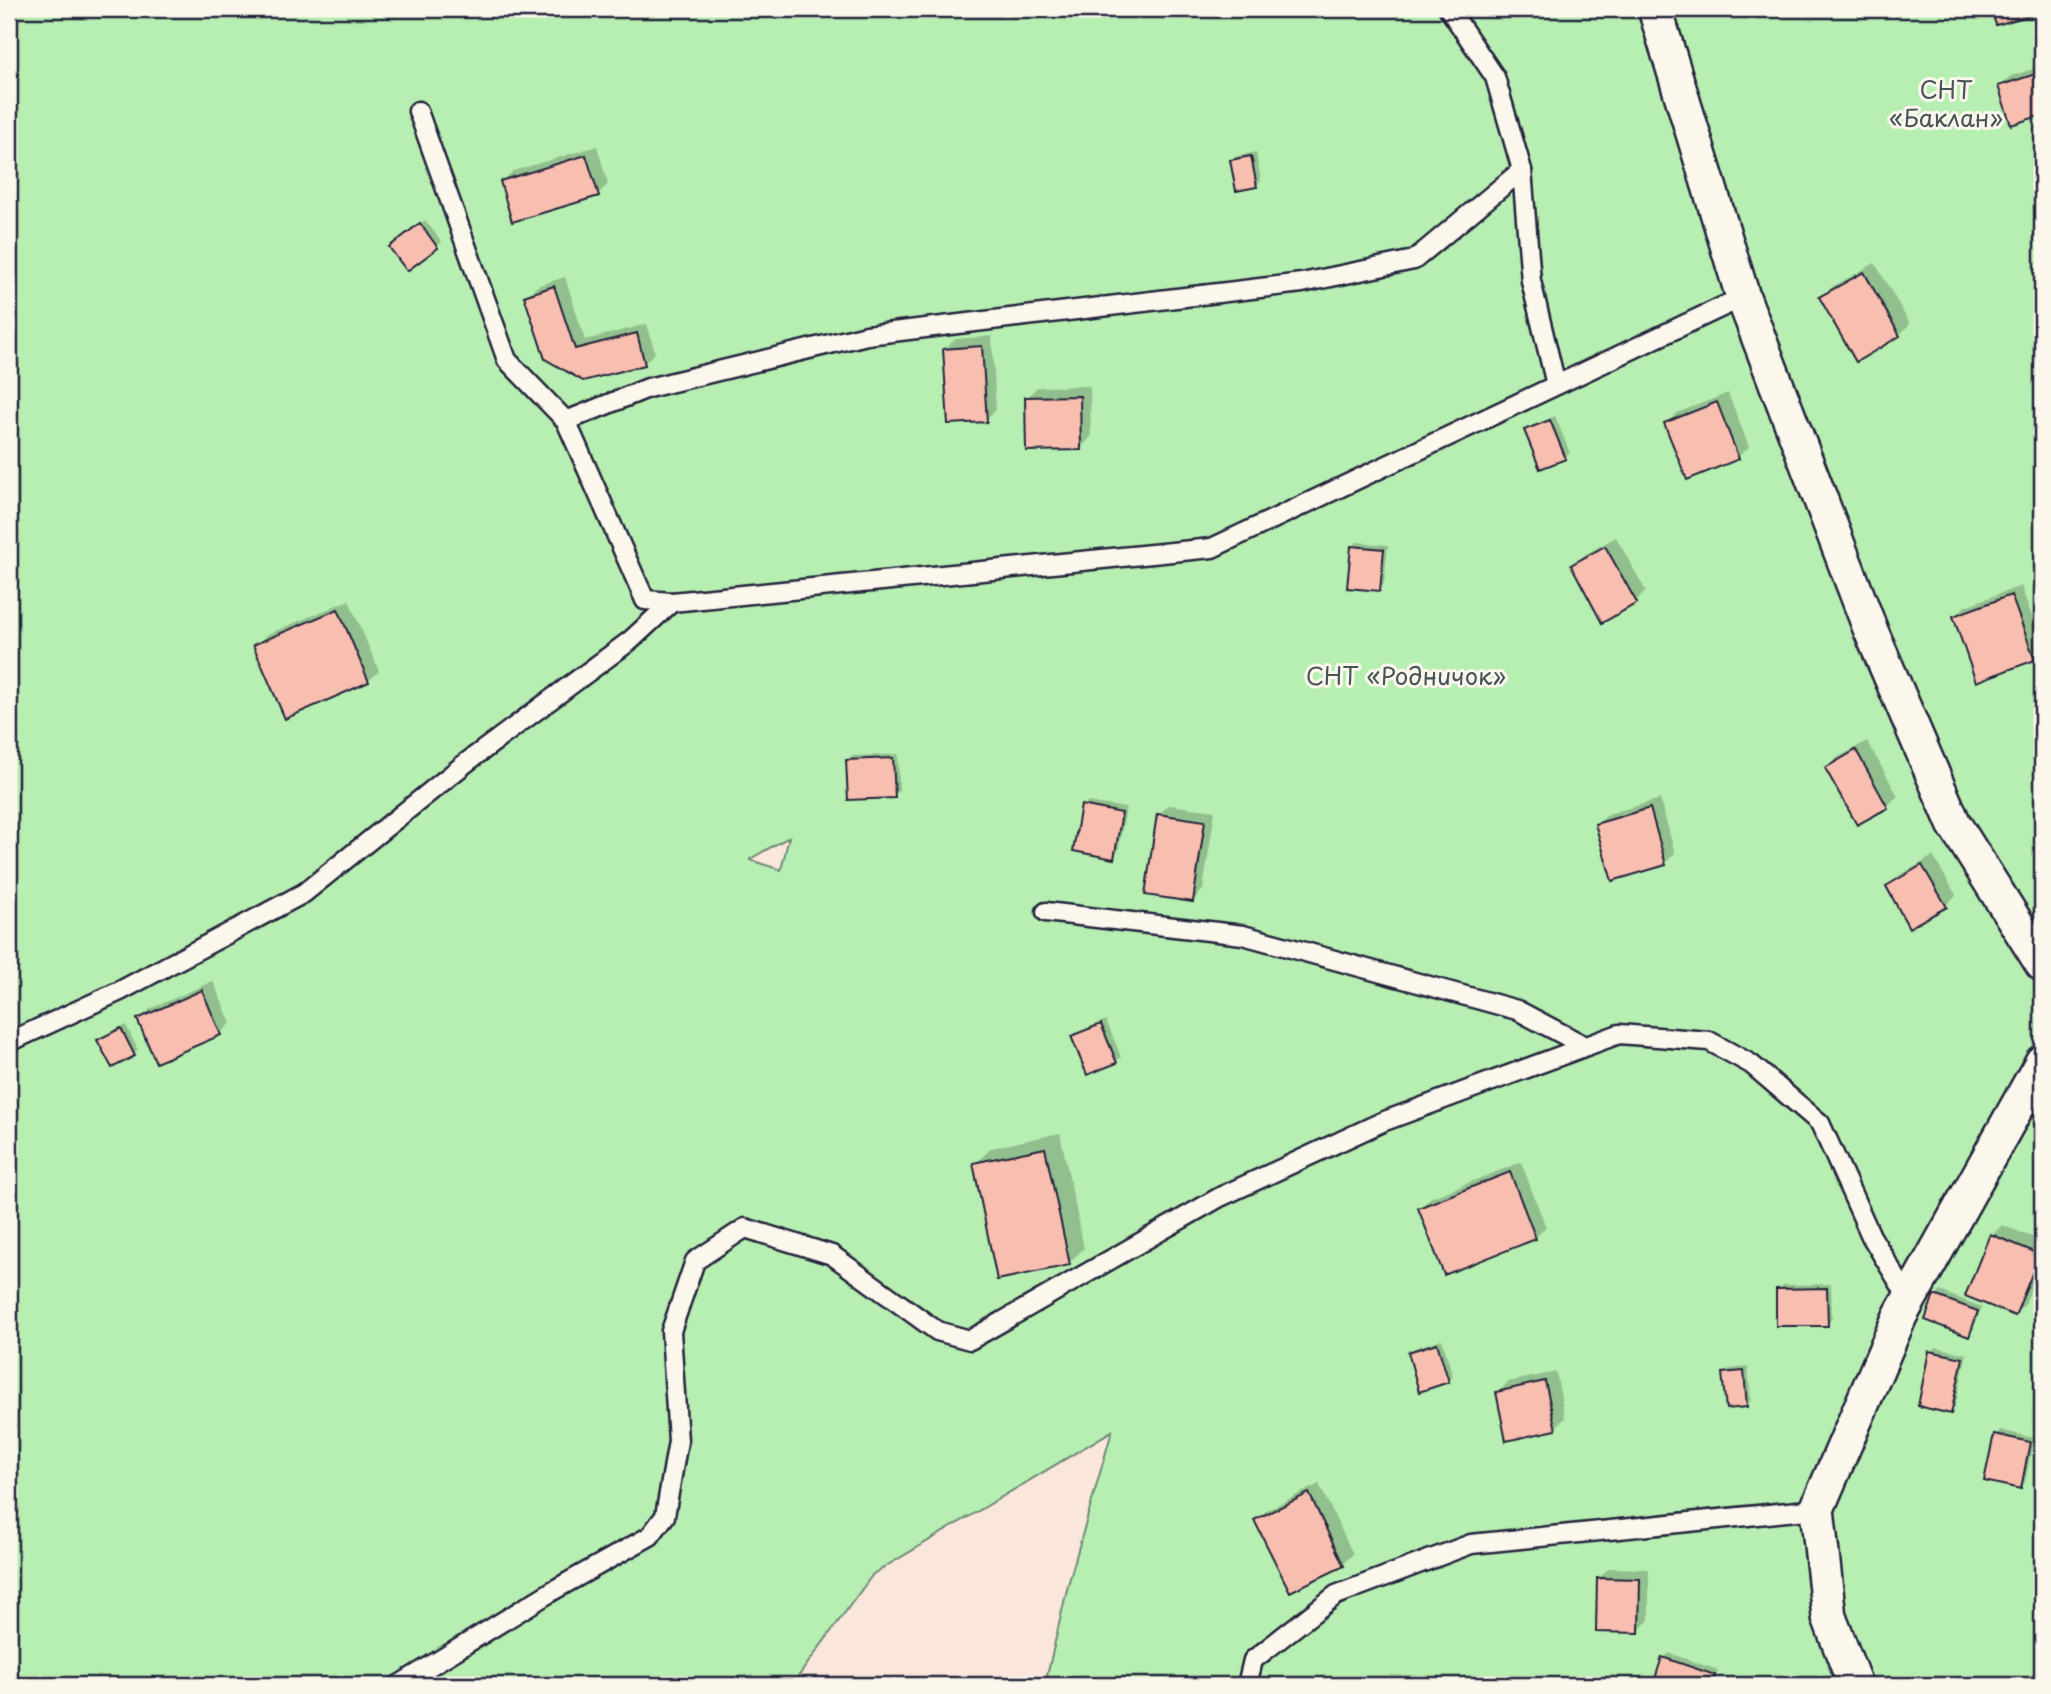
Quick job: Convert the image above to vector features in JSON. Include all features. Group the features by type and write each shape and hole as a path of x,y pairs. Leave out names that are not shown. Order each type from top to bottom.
{"street":[{"path":"1654,9 1743,298 1871,631 1954,824 2042,964"},
{"path":"1855,1685 1829,1617 1817,1509 1909,1299 2042,1062"}],"lane":[{"path":"1449,9 1495,77 1522,170 1531,281 1556,385"},
{"path":"418,111 507,360 566,421 645,600 671,602 1212,548 1743,298"},
{"path":"566,421 648,388 867,335 1302,283 1414,260 1522,170"},
{"path":"9,1042 120,991 304,893 467,762 631,640 671,602"},
{"path":"1046,912 1243,935 1517,1010 1585,1046"},
{"path":"399,1685 554,1590 650,1536 665,1516 678,1441 671,1331 695,1261 745,1228 832,1255 937,1331 970,1340 1220,1197 1382,1122 1619,1034 1709,1041 1751,1063 1820,1123 1871,1236 1909,1299"},
{"path":"1247,1685 1252,1660 1336,1595 1471,1544 1817,1509"}],"green space":[{"name":"СНТ «Родничок»","path":"9,9 2042,9 2042,1685 1045,1685 1068,1585 1112,1431 873,1574 792,1685 9,1685","holes":["789,837 781,870 750,859"]}],"building":[{"path":"1991,9 2038,9 2039,13 1996,25"},
{"path":"2042,72 2042,115 2011,125 1998,86"},
{"path":"586,155 599,196 512,222 500,181"},
{"path":"1251,156 1257,187 1236,191 1230,160"},
{"path":"420,223 438,248 407,271 389,247"},
{"path":"1864,272 1900,336 1856,362 1819,297"},
{"path":"554,286 575,349 637,333 645,365 583,381 545,359 524,296"},
{"path":"982,346 987,422 948,424 943,349"},
{"path":"1080,396 1081,450 1026,451 1025,397"},
{"path":"1717,402 1739,459 1687,480 1664,423"},
{"path":"1550,420 1566,459 1540,469 1524,430"},
{"path":"1351,546 1384,549 1380,591 1347,588"},
{"path":"1605,546 1637,603 1602,623 1571,565"},
{"path":"2011,595 2035,660 1976,682 1953,616"},
{"path":"338,609 369,682 285,719 253,645"},
{"path":"1856,750 1888,808 1857,825 1825,768"},
{"path":"893,758 895,798 848,800 846,760"},
{"path":"1081,805 1122,813 1114,859 1073,851"},
{"path":"1650,808 1666,865 1612,881 1595,824"},
{"path":"1157,814 1205,821 1193,902 1145,895"},
{"path":"1922,865 1947,907 1909,928 1886,886"},
{"path":"202,990 221,1035 156,1063 137,1019"},
{"path":"1101,1024 1117,1063 1087,1075 1071,1036"},
{"path":"121,1028 135,1056 112,1068 97,1040"},
{"path":"1045,1148 1070,1265 997,1280 973,1163"},
{"path":"1510,1172 1536,1239 1444,1275 1418,1208"},
{"path":"1990,1234 2040,1254 2015,1316 1965,1296"},
{"path":"1827,1288 1828,1326 1776,1326 1776,1289"},
{"path":"1934,1295 1978,1311 1969,1337 1925,1320"},
{"path":"1437,1343 1449,1382 1419,1392 1408,1352"},
{"path":"1929,1351 1963,1358 1951,1414 1918,1406"},
{"path":"1744,1371 1747,1407 1726,1409 1722,1373"},
{"path":"1545,1381 1556,1430 1506,1441 1496,1392"},
{"path":"1994,1434 2030,1442 2021,1489 1984,1481"},
{"path":"1309,1493 1344,1566 1290,1592 1254,1520"},
{"path":"1597,1578 1640,1579 1639,1633 1596,1632"},
{"path":"1662,1657 1715,1675 1711,1685 1663,1685 1654,1682"},
{"path":"2042,1672 2042,1685 2026,1685 2023,1680"}],"park label":[{"name":"СНТ «Баклан»","path":"1946,105"}]}
